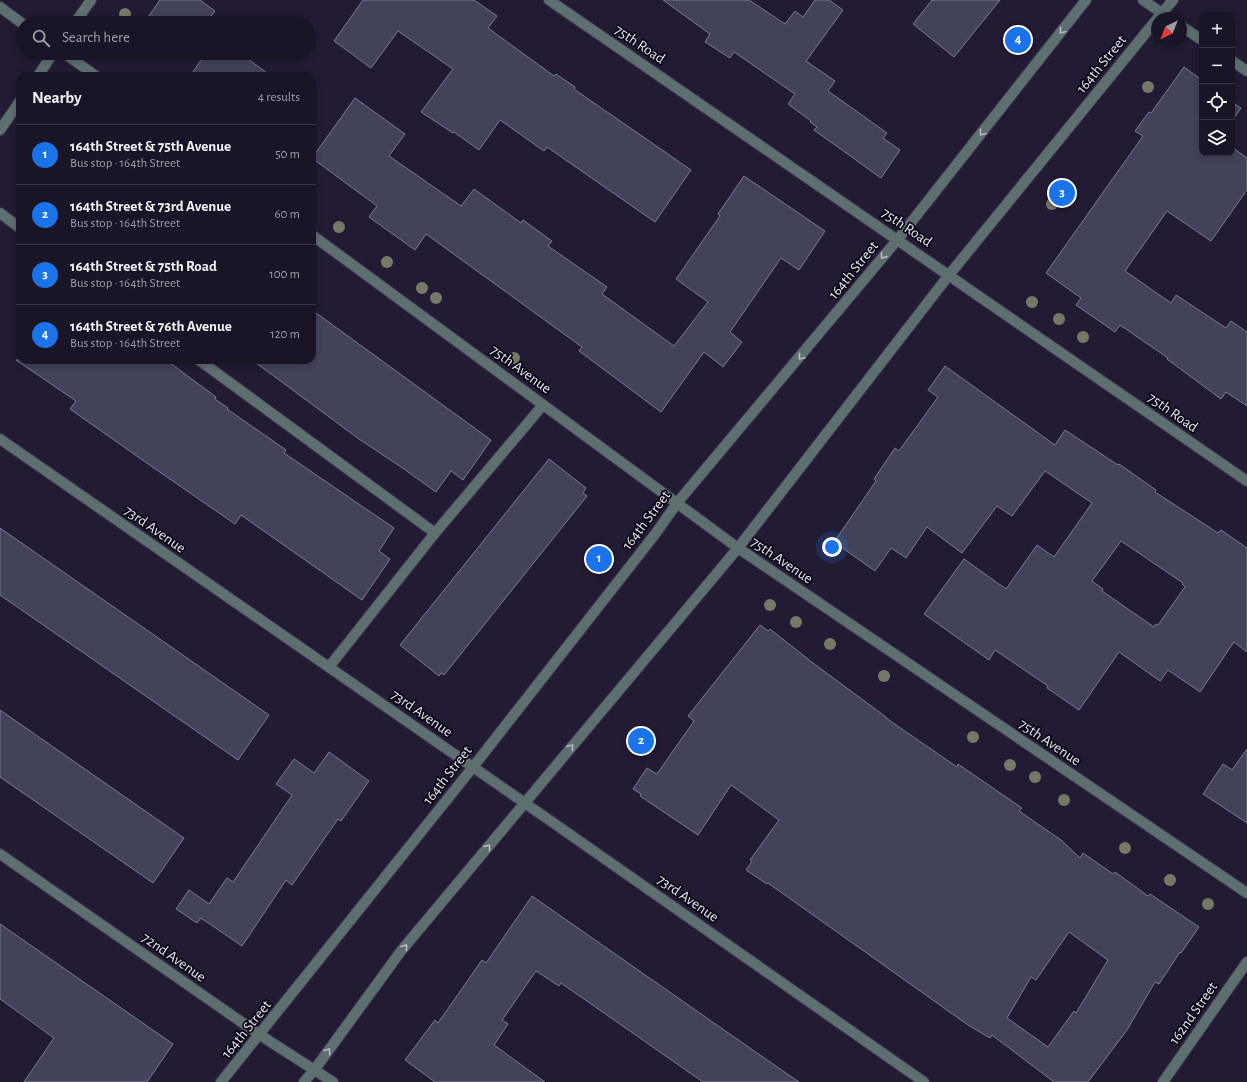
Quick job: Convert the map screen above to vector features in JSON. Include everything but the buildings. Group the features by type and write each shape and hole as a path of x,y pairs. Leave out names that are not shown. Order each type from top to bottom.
{"street":[{"path":"80,16 91,0"},
{"name":"75th Road","path":"549,0 949,274 1247,481"},
{"name":"164th Street","path":"222,1082 473,767 651,539 677,503 898,239 1086,0"},
{"path":"1143,0 1156,12"},
{"name":"164th Street","path":"1165,12 1173,0"},
{"path":"0,7 16,19"},
{"name":"164th Street","path":"304,1082 401,951 738,548 949,274 1151,30"},
{"path":"1187,30 1199,38"},
{"path":"41,72 49,60"},
{"path":"74,60 90,72"},
{"path":"1235,63 1247,71"},
{"path":"0,130 16,107"},
{"path":"0,213 16,225"},
{"name":"75th Avenue","path":"316,238 738,548 1247,893"},
{"path":"204,364 435,534"},
{"path":"329,667 435,534 543,405"},
{"name":"73rd Avenue","path":"0,439 924,1082"},
{"name":"72nd Avenue","path":"0,854 260,1035 333,1082"},
{"name":"162nd Street","path":"1163,1082 1247,962"}],"place":[{"name":"164th Street & 76th Avenue","path":"1018,40"},
{"name":"164th Street & 75th Road","path":"1062,193"},
{"name":"164th Street & 75th Avenue","path":"599,559"},
{"name":"164th Street & 73rd Avenue","path":"641,741"}]}
